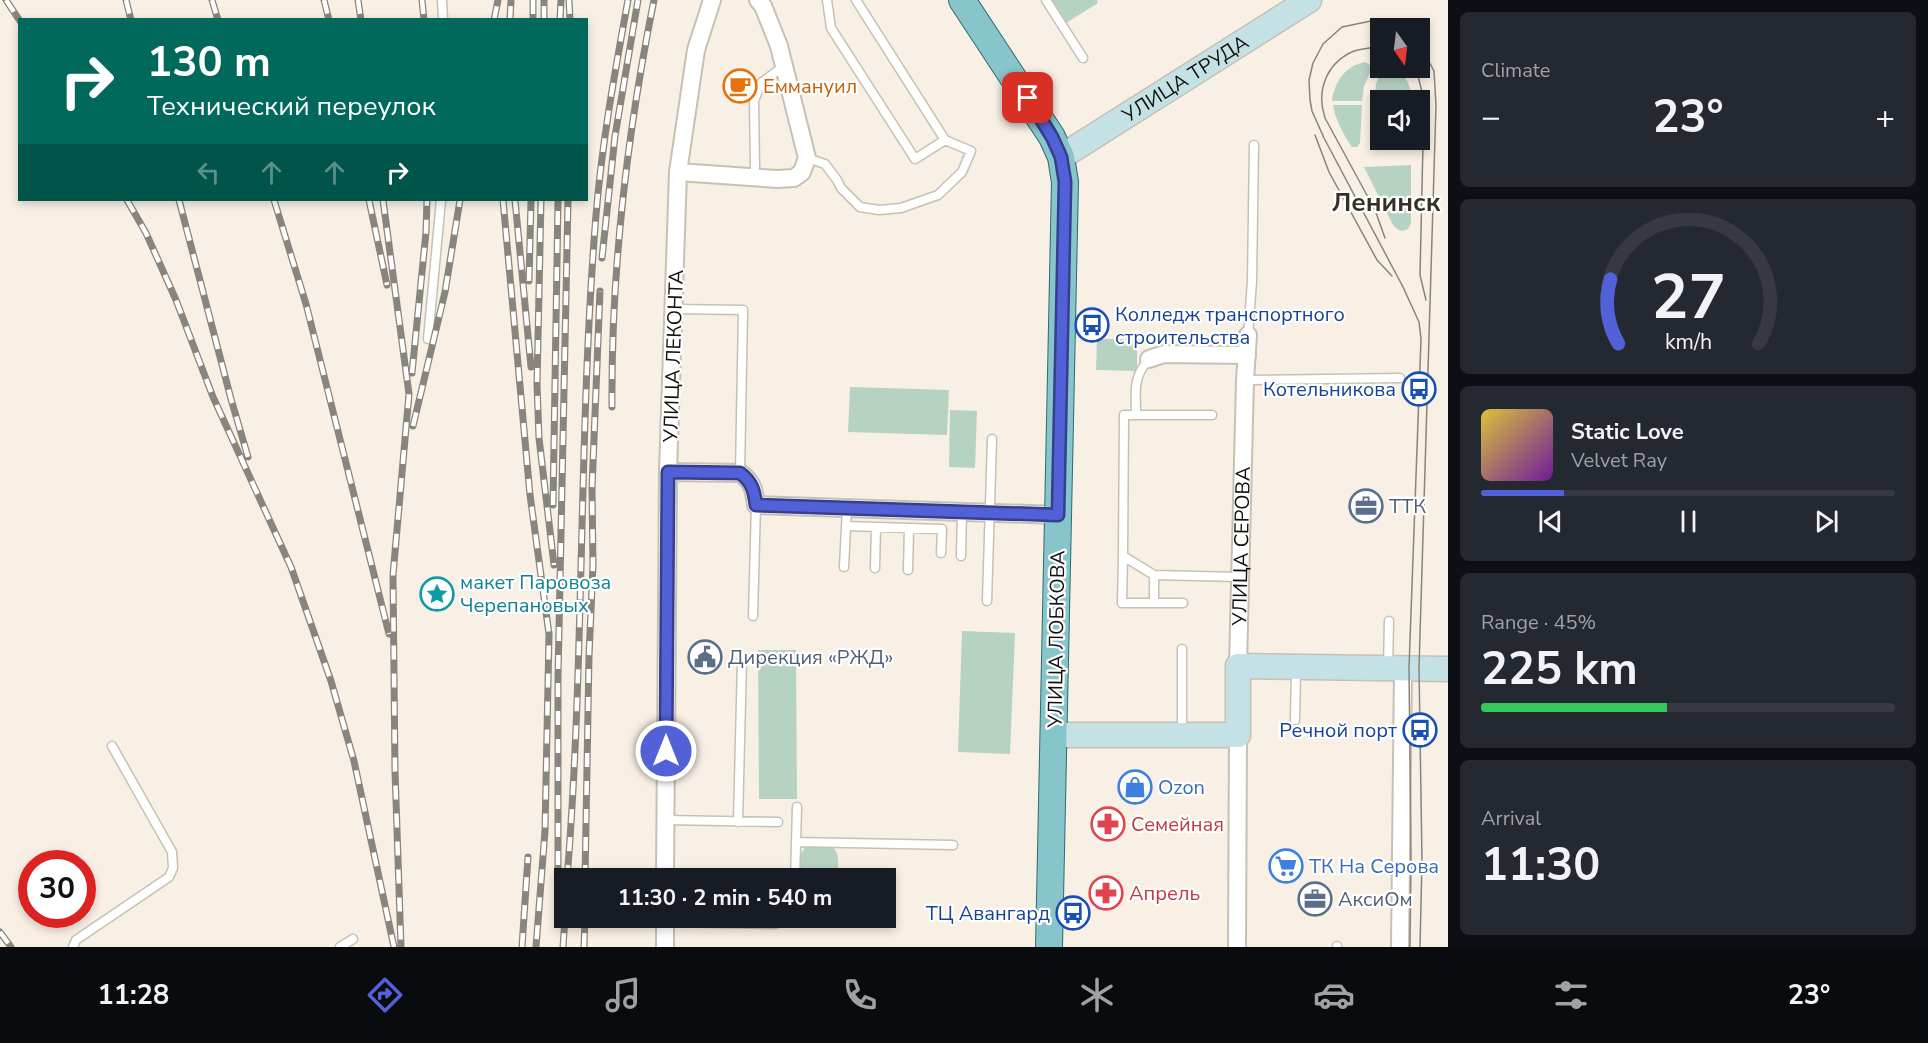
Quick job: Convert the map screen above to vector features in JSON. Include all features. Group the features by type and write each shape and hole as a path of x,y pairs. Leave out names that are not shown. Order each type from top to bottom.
{"main road":[{"name":"УЛИЦА ЛОБКОВА","path":"962,0 1052,137 1061,157 1065,182 1049,947"}],"street":[{"name":"УЛИЦА ЛЕКОНТА","path":"665,868 668,472 679,164 696,50 712,0"},
{"name":"УЛИЦА ТРУДА","path":"1061,157 1309,0"},
{"path":"679,164 777,179 794,178 802,172 807,158 779,46 765,2"},
{"name":"УЛИЦА СЕРОВА","path":"1238,947 1239,578 1248,335"},
{"path":"1149,359 1164,354 1246,355"},
{"path":"668,472 740,473 748,478 754,487 756,505 1058,515"},
{"path":"1238,666 1448,669"},
{"path":"1396,668 1400,947"},
{"path":"1055,735 1238,735"},
{"path":"665,928 665,947"}],"lane":[{"path":"442,0 443,18"},
{"path":"827,0 831,28 915,159 945,140"},
{"path":"807,158 825,164 841,188 860,207 879,210 901,208 938,195 962,172 971,151 945,140 856,0"},
{"path":"1046,0 1083,58"},
{"path":"753,177 755,167 754,101 760,83 784,66"},
{"name":"УЛИЦА СЕРОВА","path":"1248,335 1252,281 1254,145"},
{"path":"428,339 441,201"},
{"path":"675,309 743,310 740,473"},
{"path":"1136,415 1136,379 1140,369 1149,359"},
{"path":"1245,380 1400,378"},
{"path":"1183,603 1122,603 1124,415 1212,415"},
{"path":"987,601 992,439"},
{"path":"753,616 756,505"},
{"path":"844,567 847,508"},
{"path":"961,556 962,511"},
{"path":"846,526 942,529 941,553"},
{"path":"875,568 876,527"},
{"path":"908,570 909,528"},
{"path":"1123,556 1154,575 1239,578"},
{"path":"1154,575 1154,603"},
{"path":"1389,621 1396,668"},
{"path":"1182,649 1182,735"},
{"path":"738,822 742,660"},
{"path":"1295,720 1296,667"},
{"path":"73,947 76,940 169,877 173,867 172,852 112,746"},
{"path":"795,868 797,807"},
{"path":"665,820 778,822"},
{"path":"796,842 953,845"},
{"path":"340,947 353,939"}],"green space":[{"path":"1051,0 1097,0 1098,3 1066,23"},
{"path":"1365,62 1370,65 1362,101 1332,101 1338,81 1358,64"},
{"path":"1379,78 1405,78 1410,90 1376,90"},
{"path":"1333,105 1362,105 1360,143 1357,147 1352,147 1346,138"},
{"path":"1411,165 1411,223 1408,229 1400,230 1393,225 1364,167"},
{"path":"1097,339 1127,339 1137,343 1137,371 1096,370"},
{"path":"850,387 949,390 947,435 848,432"},
{"path":"950,410 977,411 975,468 949,467"},
{"path":"962,631 1015,633 1010,754 958,752"},
{"path":"758,650 796,650 797,799 759,799"},
{"path":"807,846 832,846 838,857 838,868 800,868 800,857"}],"tram line":[{"path":"1370,21 1342,27 1323,44 1313,63 1309,80 1312,111 1403,287 1419,322 1421,339 1409,668 1410,947"},
{"path":"1370,48 1354,51 1336,63 1326,79 1322,98 1325,118 1375,210 1385,238"},
{"path":"1420,947 1422,860 1419,668 1436,105 1434,71 1430,64"},
{"path":"1418,78 1424,100 1420,275 1426,300"},
{"path":"1315,135 1329,172 1377,260 1392,276"}],"railway":[{"path":"6,0 18,18"},
{"path":"126,0 130,18"},
{"path":"212,0 217,18"},
{"path":"324,0 328,18"},
{"path":"358,0 361,18"},
{"path":"422,0 424,18"},
{"path":"494,18 498,0"},
{"path":"510,18 511,0"},
{"path":"533,0 533,18"},
{"path":"544,0 544,18"},
{"path":"560,18 561,0"},
{"path":"569,0 570,18"},
{"path":"568,868 577,713 590,298 605,134 628,0"},
{"path":"602,258 615,136 638,0"},
{"path":"612,407 614,305 622,203 644,50 654,0"},
{"path":"128,201 146,233 176,300 213,397 291,567 331,681 354,761 394,947"},
{"path":"179,201 248,457"},
{"path":"274,201 306,304 389,634"},
{"path":"369,201 387,285"},
{"path":"383,201 409,394 393,575 395,771 401,947"},
{"path":"412,373 427,201"},
{"path":"413,426 445,292 460,201"},
{"path":"503,201 530,495 549,634 545,831 536,947"},
{"path":"515,201 531,367"},
{"path":"529,281 531,201"},
{"path":"541,201 537,385 539,438 554,565"},
{"path":"553,505 558,201"},
{"path":"558,868 558,677 568,201"},
{"path":"585,868 593,565 592,488 600,291"},
{"path":"522,947 528,857"},
{"path":"563,947 564,928"},
{"path":"584,947 585,928"},
{"path":"0,932 11,947"}],"place":[{"name":"Еммануил","path":"740,86"},
{"name":"Колледж транспортного строительства","path":"1092,325"},
{"name":"Котельникова","path":"1419,389"},
{"name":"ТТК","path":"1366,506"},
{"name":"макет Паровоза Черепановых","path":"437,594"},
{"name":"Дирекция «РЖД»","path":"705,657"},
{"name":"Речной порт","path":"1420,730"},
{"name":"Ozon","path":"1135,787"},
{"name":"Семейная","path":"1108,824"},
{"name":"ТК На Серова","path":"1286,866"},
{"name":"Апрель","path":"1106,893"},
{"name":"АксиОм","path":"1315,899"},
{"name":"ТЦ Авангард","path":"1073,913"}],"district":[{"name":"Ленинск","path":"1386,202"}],"route":[{"path":"666,751 668,472 740,473 748,478 754,487 756,505 1058,515 1065,182 1061,157 1052,137 1028,98"}]}
